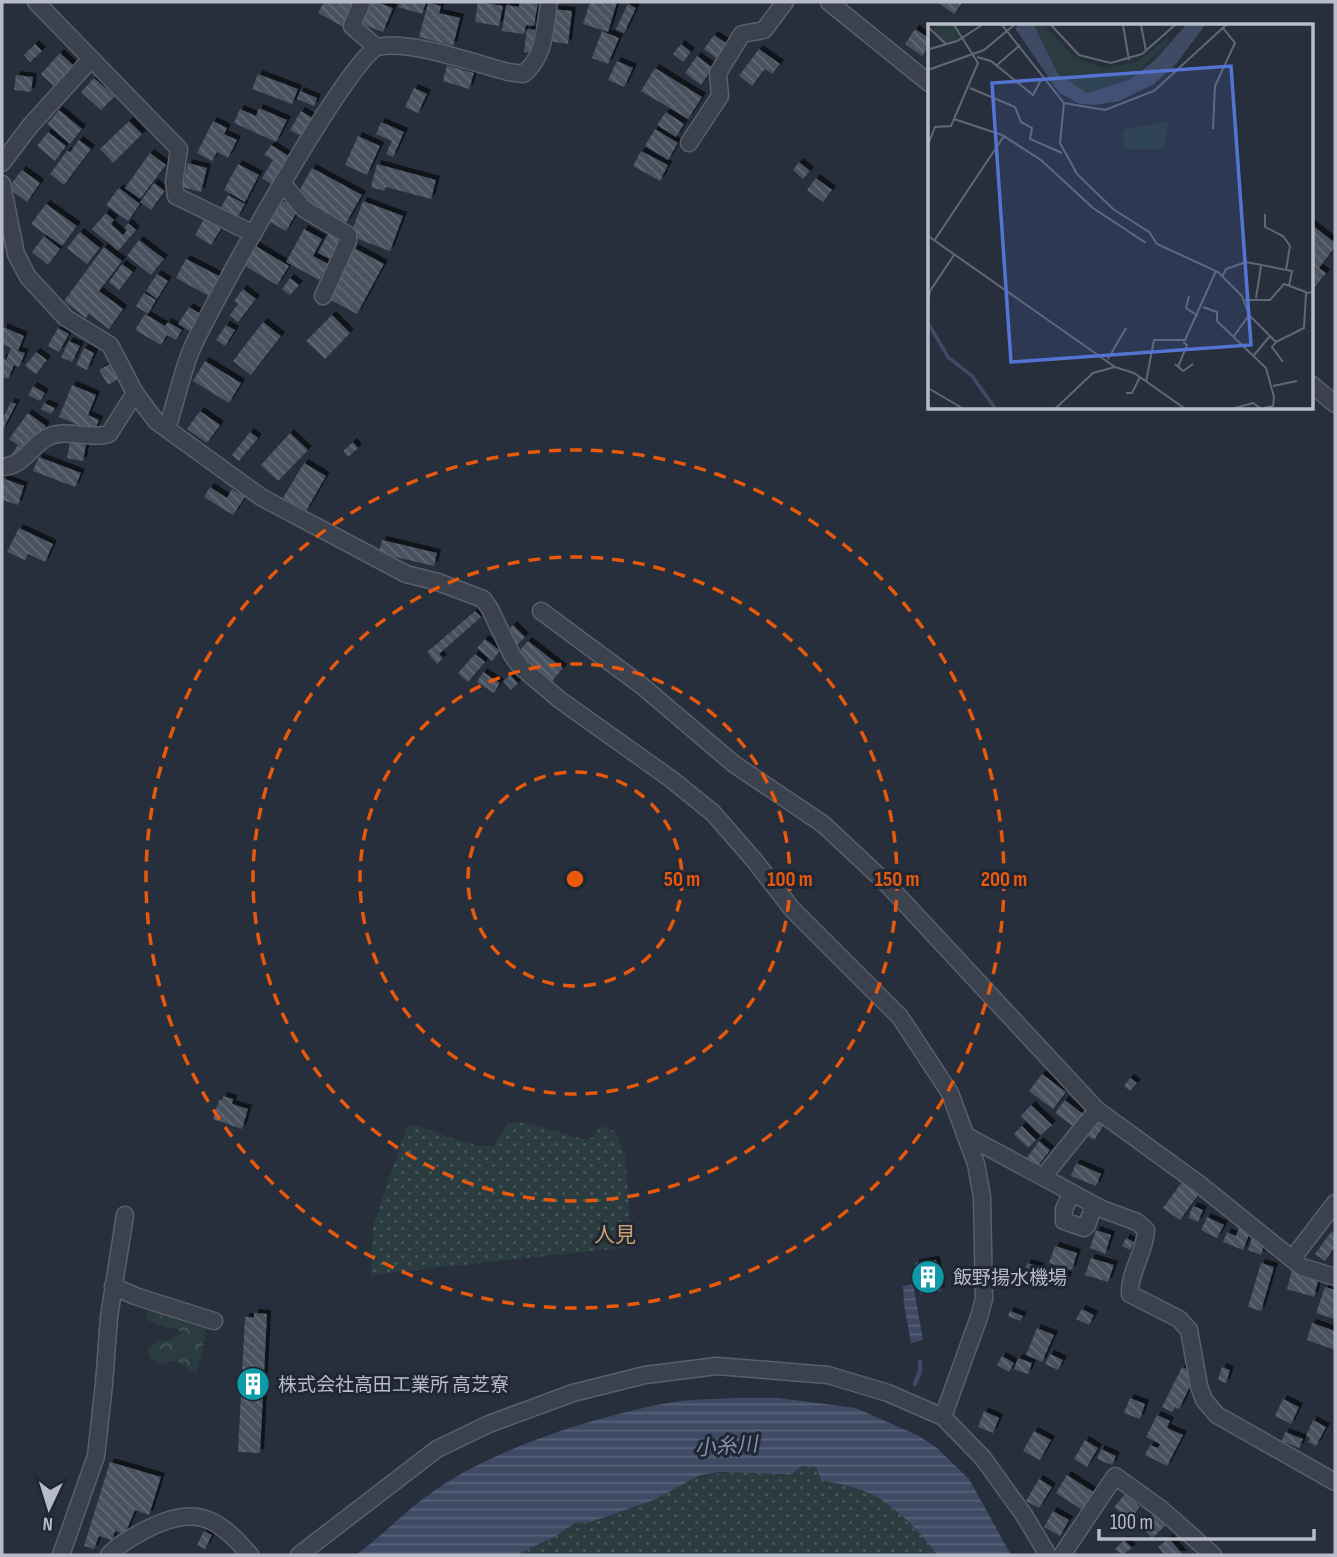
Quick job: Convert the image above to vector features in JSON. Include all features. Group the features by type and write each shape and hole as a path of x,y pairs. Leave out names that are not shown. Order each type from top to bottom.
{"street":[{"path":"36,2 179,149 174,183 176,196 252,233"},
{"path":"362,2 352,26 376,47"},
{"path":"167,429 190,353 252,233 344,82 364,56 376,47 393,45 523,74 535,66 541,49 549,2"},
{"path":"689,143 720,96 718,73 742,34 764,30 785,2"},
{"path":"829,2 928,82"},
{"path":"2,163 30,126 91,59"},
{"path":"2,184 9,256 66,318 110,345 135,393 156,421 261,497 405,574 438,582 483,599 491,609 512,655 522,667 560,700 671,779 713,813 792,909 900,1017 950,1093 976,1164 982,1197 984,1299 943,1417"},
{"path":"283,184 304,209 348,235 348,242 323,296"},
{"path":"1312,385 1335,404"},
{"path":"2,467 22,461 46,438 55,434 99,437 109,434 135,393"},
{"path":"541,611 641,685 734,764 823,824 895,892 1097,1110 1199,1184 1302,1267 1335,1277"},
{"path":"1043,1177 1097,1110"},
{"path":"965,1135 1094,1205 1137,1222 1146,1230 1146,1242 1130,1285 1130,1294 1179,1319 1189,1330 1204,1400 1217,1415 1335,1482"},
{"path":"1072,1193 1065,1209 1064,1221 1084,1228 1094,1205"},
{"path":"1292,1259 1335,1203"},
{"path":"61,1555 96,1456 113,1286 125,1215"},
{"path":"113,1286 135,1296 214,1321"},
{"path":"299,1555 437,1449 489,1424 573,1392 645,1375 717,1366 828,1375 888,1393 943,1417 983,1458 1024,1515 1048,1555"},
{"path":"1062,1555 1115,1476 1161,1508 1213,1555"},
{"path":"109,1555 143,1531 183,1515 200,1517 219,1525 232,1534 250,1555"}],"green space":[{"path":"512,1122 528,1123 586,1140 593,1137 601,1126 616,1132 625,1155 632,1242 629,1247 371,1277 373,1226 407,1126 414,1125 479,1146 493,1146"},
{"path":"147,1310 202,1323 206,1330 196,1373 174,1361 164,1364 149,1358 148,1348 161,1340 171,1340 182,1332 147,1320"},
{"path":"816,1467 821,1480 864,1491 885,1502 913,1527 937,1555 516,1555 554,1537 575,1523 591,1522 656,1499 700,1475"}],"water":[{"path":"913,1284 923,1340 911,1343 903,1286"},
{"name":"小糸川","path":"778,1398 856,1408 919,1436 937,1448 969,1479 1011,1555 937,1555 914,1527 885,1502 864,1491 821,1480 816,1467 802,1466 791,1474 720,1472 700,1475 656,1499 591,1522 575,1523 554,1537 516,1555 356,1555 434,1491 459,1475 517,1447 613,1415 644,1408 681,1401"}],"building":[{"path":"324,2 353,4 342,26 318,13"},
{"path":"367,2 393,8 383,32 359,23"},
{"path":"400,2 426,2 422,14 398,7"},
{"path":"478,2 503,6 499,26 475,22"},
{"path":"520,2 538,2 534,26 526,25 524,34 502,31 506,5 519,7"},
{"path":"590,2 617,2 608,32 583,24"},
{"path":"937,2 963,2 954,14"},
{"path":"428,3 441,6 439,13 460,18 453,46 419,37"},
{"path":"628,4 636,8 624,33 616,29"},
{"path":"552,9 572,11 568,44 548,41"},
{"path":"527,29 535,30 532,53 524,52"},
{"path":"915,29 928,37 928,47 922,56 905,44"},
{"path":"602,31 619,38 608,64 592,58"},
{"path":"714,35 729,45 719,60 704,49"},
{"path":"35,44 42,51 30,62 24,55"},
{"path":"681,44 691,52 683,62 673,54"},
{"path":"759,49 780,64 772,74 765,69 752,86 739,76"},
{"path":"60,53 75,67 56,88 41,74"},
{"path":"697,56 713,68 701,85 685,73"},
{"path":"617,61 633,68 624,87 608,80"},
{"path":"447,65 474,73 469,89 443,81"},
{"path":"655,68 702,97 688,119 641,91"},
{"path":"258,74 298,89 292,104 252,89"},
{"path":"16,75 33,77 31,92 14,90"},
{"path":"94,78 115,96 101,110 81,92"},
{"path":"414,88 427,94 418,113 405,107"},
{"path":"300,91 317,98 314,106 297,99"},
{"path":"259,108 287,120 276,142 234,123 240,109 256,116"},
{"path":"59,110 82,129 70,144 47,124"},
{"path":"301,111 316,120 305,138 290,130"},
{"path":"666,112 684,124 676,137 657,125"},
{"path":"129,121 142,134 113,163 100,149"},
{"path":"213,121 227,128 224,134 237,140 228,158 217,152 212,161 197,153"},
{"path":"381,122 404,132 393,157 386,154 392,141 376,134"},
{"path":"655,129 678,143 668,160 645,146"},
{"path":"48,132 66,146 55,161 37,146"},
{"path":"358,136 380,146 367,175 345,165"},
{"path":"79,140 91,149 64,185 50,174"},
{"path":"271,145 292,158 275,186 262,178 273,160 264,155"},
{"path":"641,151 668,165 660,181 633,166"},
{"path":"150,153 166,165 140,199 125,188"},
{"path":"799,162 810,171 803,179 793,170"},
{"path":"188,163 207,168 201,192 182,187"},
{"path":"238,164 259,175 245,202 224,190"},
{"path":"377,164 436,180 431,199 386,187 384,191 371,187"},
{"path":"312,168 362,195 346,223 296,196"},
{"path":"22,170 40,183 27,202 8,188"},
{"path":"816,178 832,190 823,202 807,190"},
{"path":"154,183 165,191 151,210 140,202"},
{"path":"119,188 140,204 128,221 106,205"},
{"path":"228,195 245,204 237,218 220,209"},
{"path":"283,201 298,210 286,231 270,222"},
{"path":"363,201 403,216 390,251 350,236"},
{"path":"46,204 77,226 62,246 31,224"},
{"path":"106,213 114,220 111,224 123,235 128,223 136,230 118,251 92,229"},
{"path":"204,219 221,229 211,245 195,235"},
{"path":"1312,225 1335,243 1335,247 1319,268 1326,273 1312,291"},
{"path":"304,229 322,239 313,256 328,264 319,280 286,262"},
{"path":"80,232 100,248 87,264 67,248"},
{"path":"329,232 345,240 334,261 318,253"},
{"path":"44,236 60,249 48,265 32,252"},
{"path":"139,240 164,259 151,275 127,256"},
{"path":"254,245 289,266 277,285 242,264"},
{"path":"104,247 122,261 99,291 123,309 109,329 89,314 86,318 64,301"},
{"path":"354,248 384,264 357,314 327,298"},
{"path":"186,259 219,276 209,296 176,278"},
{"path":"122,264 133,272 119,290 109,282"},
{"path":"157,274 168,281 157,299 146,291"},
{"path":"290,278 299,285 290,295 282,289"},
{"path":"243,289 256,299 238,322 230,315 238,304 234,301"},
{"path":"144,293 156,300 148,314 136,306"},
{"path":"189,307 202,315 191,332 178,324"},
{"path":"145,314 165,326 168,322 182,330 176,340 167,335 161,345 135,330"},
{"path":"332,315 350,333 325,359 306,341"},
{"path":"263,322 281,336 251,375 233,361"},
{"path":"226,325 235,330 225,346 216,340"},
{"path":"3,327 24,336 18,351 25,353 19,367 14,365 8,379 2,377 2,358 6,360 11,348 2,344"},
{"path":"58,328 69,334 59,352 48,346"},
{"path":"69,341 80,346 72,362 61,357"},
{"path":"84,348 94,353 87,370 76,365"},
{"path":"36,352 47,360 36,374 25,366"},
{"path":"205,361 241,383 229,403 193,381"},
{"path":"109,364 118,379 108,385 99,370"},
{"path":"72,385 96,395 88,415 99,420 93,435 83,427 59,417"},
{"path":"33,386 45,393 40,401 28,395"},
{"path":"11,402 16,404 2,431 2,420"},
{"path":"44,403 55,408 51,414 41,409"},
{"path":"200,411 220,425 207,443 187,429"},
{"path":"28,413 46,426 21,461 12,454 18,445 9,439"},
{"path":"250,432 258,438 239,461 232,455"},
{"path":"290,433 308,450 278,481 261,465"},
{"path":"70,442 86,445 83,461 67,458"},
{"path":"353,442 358,448 348,457 343,451"},
{"path":"39,457 81,473 75,487 33,471"},
{"path":"304,463 326,476 306,511 283,498"},
{"path":"2,478 24,486 18,505 2,500"},
{"path":"210,487 227,498 232,489 245,497 233,515 204,497"},
{"path":"19,528 53,544 45,562 28,554 25,560 7,552"},
{"path":"382,540 437,553 434,566 379,553"},
{"path":"475,611 481,617 439,654 443,658 437,664 427,652"},
{"path":"513,625 525,637 515,647 503,635"},
{"path":"485,639 500,651 492,661 477,648"},
{"path":"528,641 563,668 550,684 515,656"},
{"path":"475,654 485,662 468,682 458,673"},
{"path":"483,672 500,683 494,693 477,682"},
{"path":"510,675 518,683 511,690 503,681"},
{"path":"1042,1074 1066,1092 1053,1109 1029,1091"},
{"path":"1130,1078 1137,1083 1130,1091 1124,1086"},
{"path":"223,1096 233,1099 232,1104 248,1109 242,1129 213,1119"},
{"path":"1065,1100 1084,1115 1074,1127 1055,1113"},
{"path":"1031,1105 1052,1125 1041,1135 1021,1116"},
{"path":"1097,1117 1106,1123 1094,1140 1085,1134"},
{"path":"1022,1126 1036,1140 1028,1148 1014,1134"},
{"path":"1039,1141 1050,1150 1035,1170 1024,1162"},
{"path":"1076,1163 1101,1174 1096,1186 1071,1176"},
{"path":"1182,1182 1199,1194 1180,1220 1163,1208"},
{"path":"1193,1206 1203,1210 1198,1222 1188,1218"},
{"path":"1207,1217 1224,1225 1217,1238 1201,1230"},
{"path":"1239,1227 1250,1232 1243,1250 1223,1242 1227,1232 1236,1236"},
{"path":"1096,1230 1111,1235 1105,1254 1090,1248"},
{"path":"1332,1231 1335,1234 1335,1247 1325,1261 1315,1254"},
{"path":"1126,1238 1134,1242 1130,1250 1122,1246"},
{"path":"1252,1238 1265,1242 1261,1255 1248,1250"},
{"path":"1055,1246 1077,1253 1072,1270 1049,1263"},
{"path":"1091,1258 1114,1265 1108,1282 1085,1275"},
{"name":"飯野揚水機場","path":"936,1260 941,1291 920,1294 915,1263"},
{"path":"1027,1263 1040,1267 1038,1273 1026,1268"},
{"path":"1261,1263 1274,1267 1261,1311 1248,1307"},
{"path":"1052,1270 1068,1276 1066,1281 1050,1276"},
{"path":"1292,1270 1319,1277 1314,1297 1287,1289"},
{"path":"1325,1287 1335,1290 1335,1319 1316,1313"},
{"path":"1082,1309 1094,1315 1089,1325 1076,1319"},
{"path":"1010,1311 1023,1316 1020,1321 1008,1316"},
{"name":"株式会社高田工業所 高芝寮","path":"254,1313 267,1314 260,1453 238,1452 245,1317 254,1317"},
{"path":"1312,1323 1335,1331 1335,1350 1307,1340"},
{"path":"1037,1328 1054,1335 1042,1362 1026,1355"},
{"path":"1050,1354 1063,1360 1058,1370 1045,1364"},
{"path":"1002,1356 1014,1363 1009,1372 997,1365"},
{"path":"1018,1358 1032,1363 1028,1374 1014,1369"},
{"path":"1182,1367 1196,1374 1179,1409 1175,1407 1172,1412 1162,1407"},
{"path":"1222,1367 1230,1370 1226,1383 1218,1380"},
{"path":"1130,1398 1145,1404 1140,1419 1124,1413"},
{"path":"1283,1399 1299,1407 1291,1424 1275,1416"},
{"path":"984,1411 999,1418 993,1433 978,1427"},
{"path":"1157,1415 1170,1421 1167,1428 1183,1435 1167,1466 1145,1455 1150,1445 1158,1448 1160,1444 1146,1437"},
{"path":"1313,1420 1326,1427 1316,1446 1308,1442 1310,1438 1306,1436"},
{"path":"1034,1431 1051,1440 1040,1460 1023,1451"},
{"path":"1285,1432 1303,1439 1299,1448 1282,1441"},
{"path":"1085,1440 1098,1448 1087,1467 1074,1459"},
{"path":"1101,1449 1116,1456 1112,1465 1097,1459"},
{"path":"110,1462 161,1477 149,1515 135,1510 125,1534 115,1531 112,1540 99,1536 94,1549 84,1546"},
{"path":"1067,1475 1095,1493 1084,1511 1056,1493"},
{"path":"1039,1479 1052,1487 1039,1508 1026,1501"},
{"path":"1125,1494 1140,1507 1130,1520 1114,1507"},
{"path":"1053,1511 1069,1520 1060,1536 1044,1527"},
{"path":"1155,1512 1166,1525 1152,1538 1140,1526"},
{"path":"204,1531 212,1535 205,1549 197,1545"},
{"path":"1169,1538 1183,1555 1165,1555 1158,1547"},
{"path":"1124,1540 1132,1548 1122,1555 1115,1549"}],"waterway":[{"path":"915,1384 920,1362"}],"place":[{"name":"飯野揚水機場","path":"928,1277"},
{"name":"株式会社高田工業所 高芝寮","path":"253,1384"}],"district":[{"name":"人見","path":"615,1235"}]}
